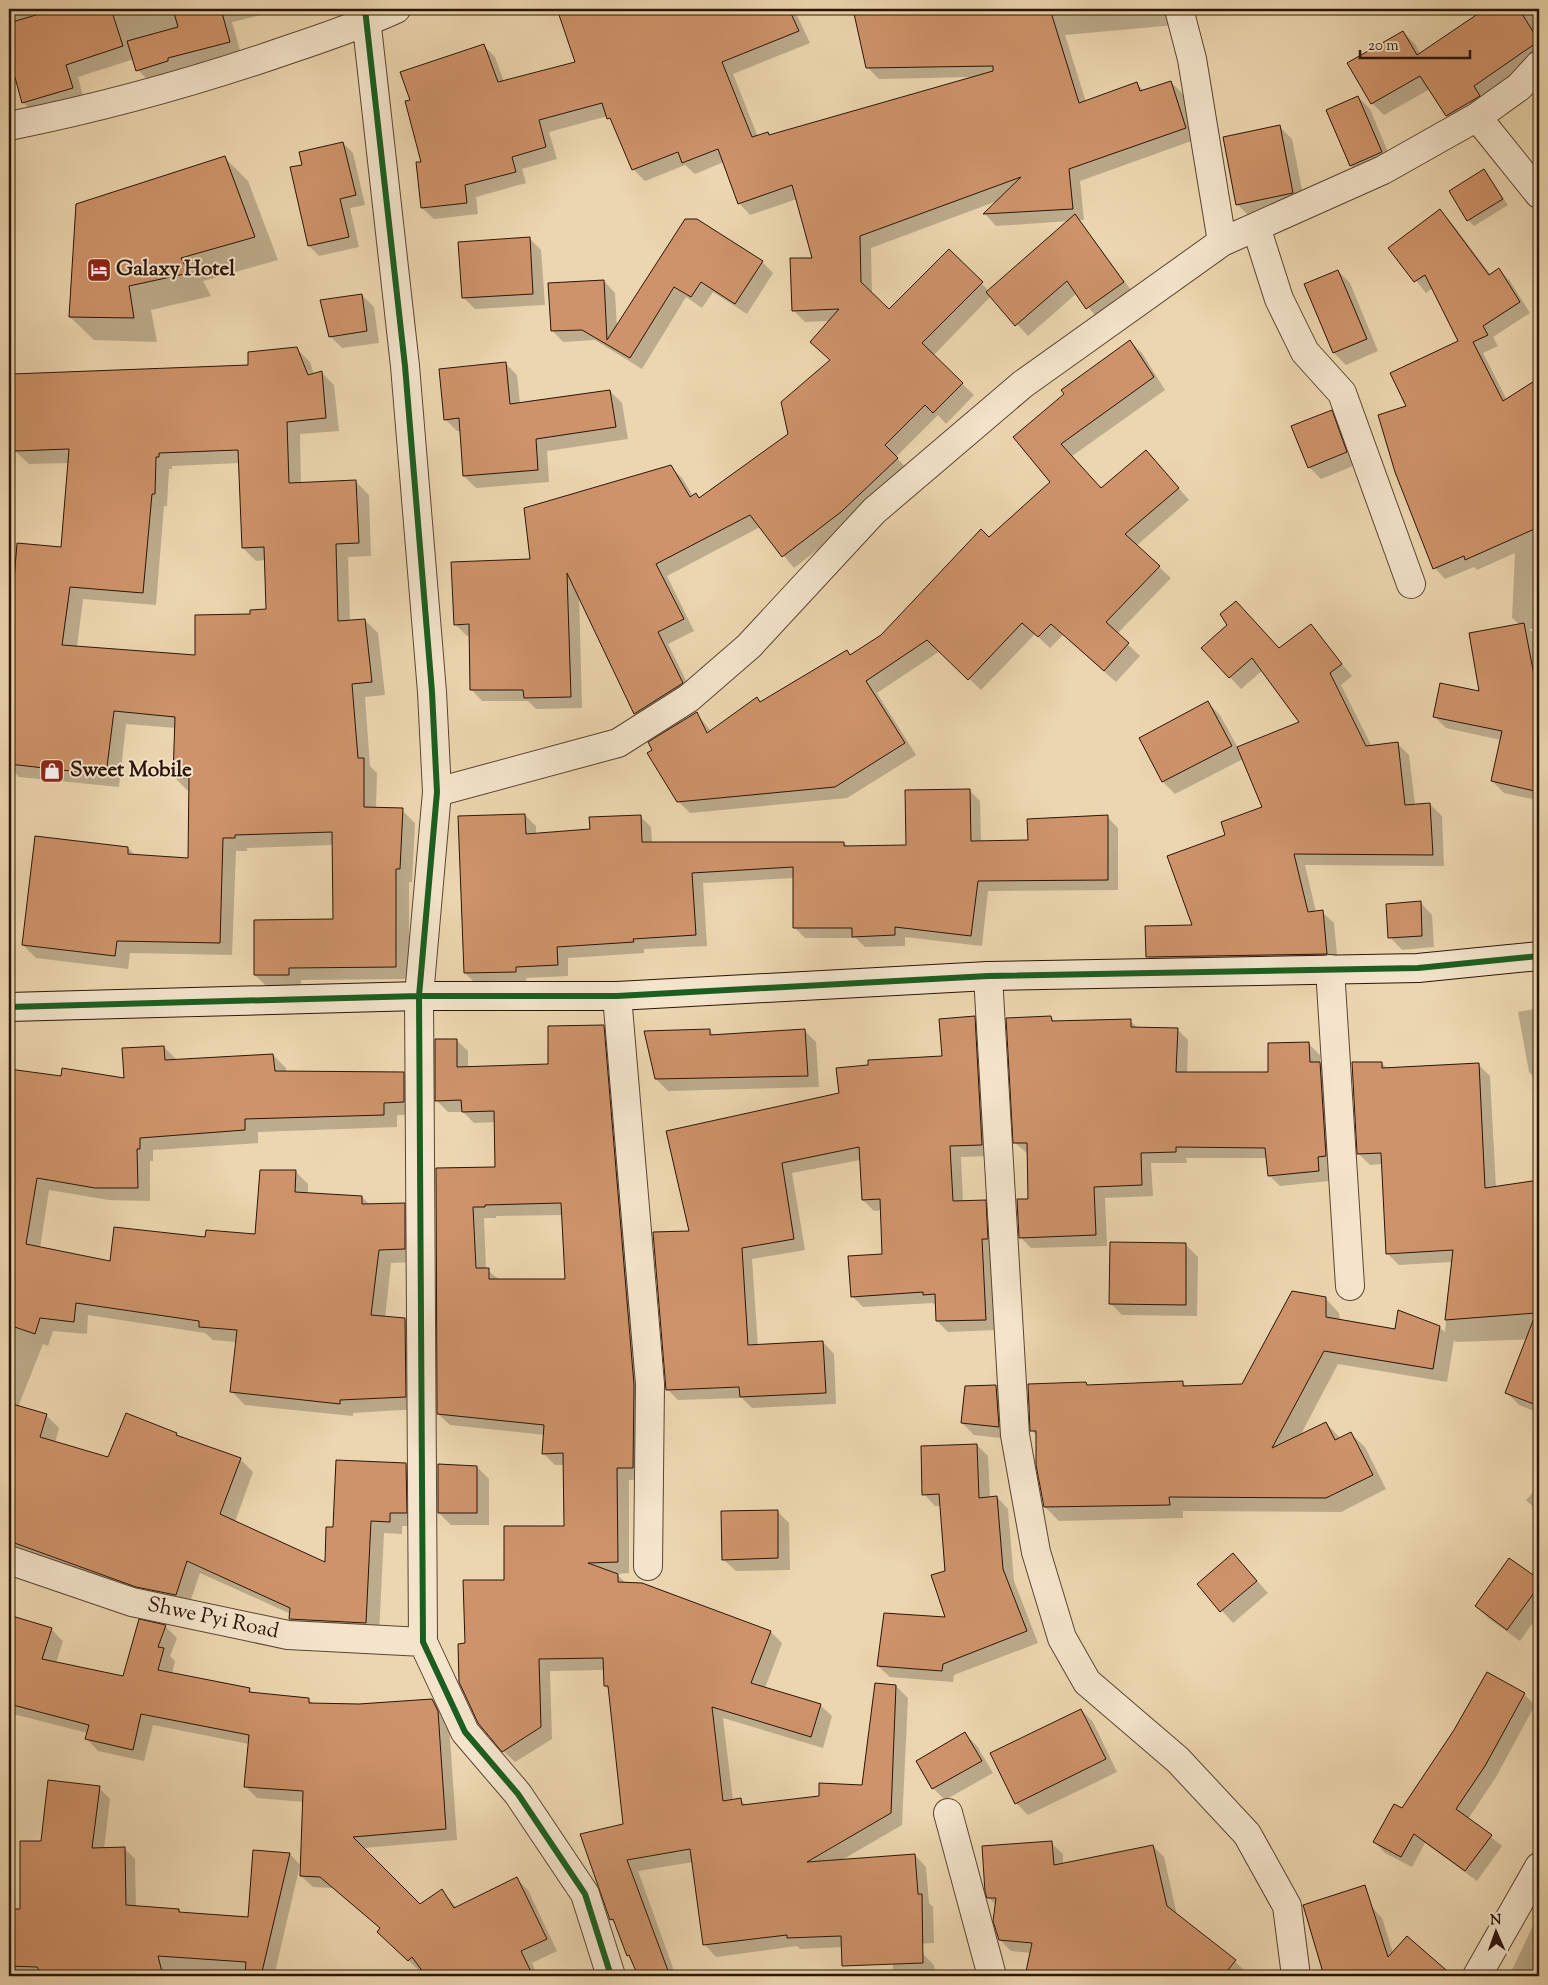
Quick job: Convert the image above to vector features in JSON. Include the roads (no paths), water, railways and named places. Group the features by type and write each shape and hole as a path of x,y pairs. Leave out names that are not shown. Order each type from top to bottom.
{"street":[{"path":"9,126 77,112 236,68 366,15 396,9"},
{"path":"1179,9 1192,59 1222,242"},
{"path":"366,15 406,366 432,692 437,792 419,996 423,1642 465,1732 518,1794 585,1894 611,1976"},
{"path":"437,792 618,743 689,698 749,646 874,511 1023,384 1222,242 1383,170 1477,117 1519,87 1539,65"},
{"path":"1477,117 1539,194"},
{"path":"1256,227 1279,299 1305,352 1342,393 1411,584"},
{"path":"9,1007 419,996 617,996 988,976 1418,968 1539,956"},
{"path":"1330,969 1350,1286"},
{"path":"988,976 1015,1436 1038,1560 1062,1638 1087,1682 1178,1760 1247,1834 1287,1906 1296,1976"},
{"path":"617,996 650,1384 648,1566"},
{"name":"Shwe Pyi Road","path":"9,1560 132,1602 288,1635 423,1642"},
{"path":"948,1813 992,1976"},
{"path":"1477,1976 1539,1867"}],"place":[{"name":"Galaxy Hotel","path":"99,270"},
{"name":"Sweet Mobile","path":"52,771"}]}
